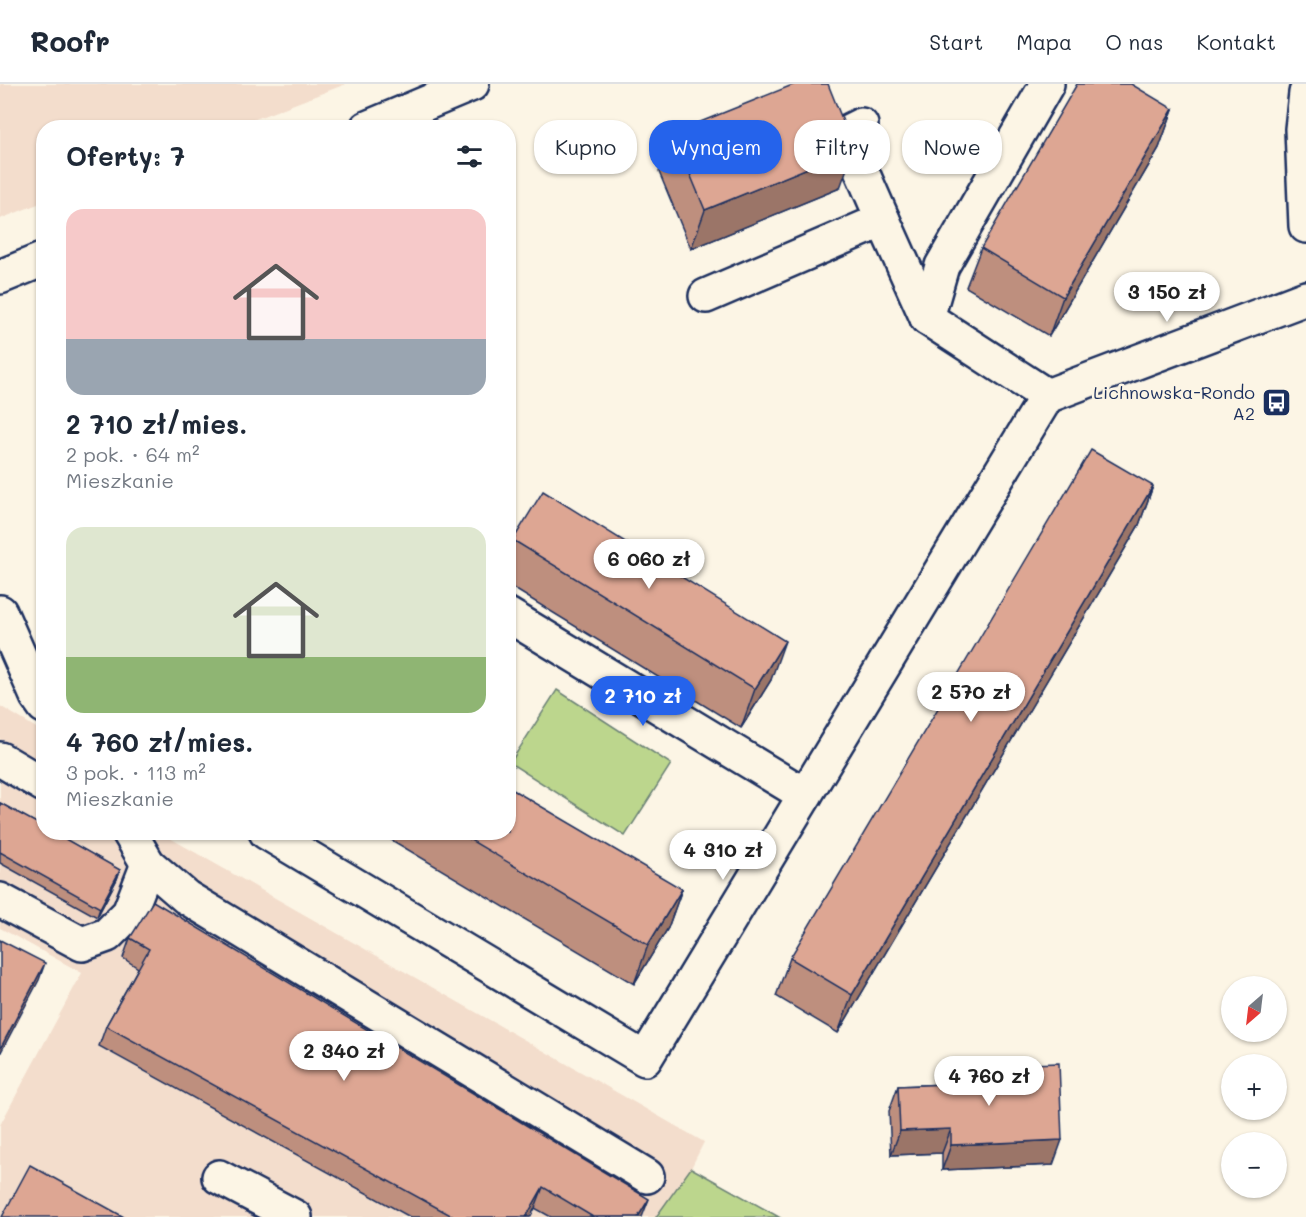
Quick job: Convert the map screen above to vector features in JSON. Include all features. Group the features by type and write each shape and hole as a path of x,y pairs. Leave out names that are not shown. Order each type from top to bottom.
{"street":[{"path":"386,120 472,84"},
{"path":"927,318 942,266 1047,84"},
{"path":"1290,84 1302,129"},
{"path":"1306,93 1302,129 1306,226"},
{"path":"863,174 927,318 1047,396"},
{"path":"706,296 883,220"},
{"path":"0,277 36,262"},
{"path":"279,840 645,1059 1047,396 1306,298"},
{"path":"0,612 36,687"},
{"path":"516,620 805,795"},
{"path":"0,759 36,780"},
{"path":"134,840 148,864 186,897 647,1176"},
{"path":"0,900 82,944 107,935 129,914 148,864"},
{"path":"219,1177 295,1217"}],"shaded area":[{"path":"0,84 346,84 253,120 36,120 36,205 0,219"},
{"path":"0,706 36,728 36,840 173,840 704,1142 691,1168 656,1217 0,1217 0,1125 82,973 0,928"}],"green space":[{"path":"557,690 671,764 625,836 516,767 516,754"},
{"path":"691,1168 779,1217 656,1217"}],"building":[{"path":"795,84 828,84 842,120 794,120 794,174 705,210 690,174 782,174 782,120 705,120"},
{"path":"1077,84 1131,84 1173,109 1063,297 981,248"},
{"path":"1091,450 1153,486 852,995 790,958"},
{"path":"543,491 785,641 755,689 516,542 516,535"},
{"path":"516,792 682,889 648,945 471,840 516,840"},
{"path":"0,803 36,823 36,840 67,840 120,870 100,908 0,852"},
{"path":"153,901 649,1199 638,1217 593,1217 543,1187 526,1217 454,1217 106,1026 149,949 130,938"},
{"path":"0,940 45,963 0,1049"},
{"path":"1059,1063 1062,1140 951,1145 951,1129 900,1131 898,1086 1000,1082 1000,1065"},
{"path":"30,1165 124,1217 2,1217"}],"place":[{"name":"Lichnowska-Rondo A2","path":"1276,403"}]}
